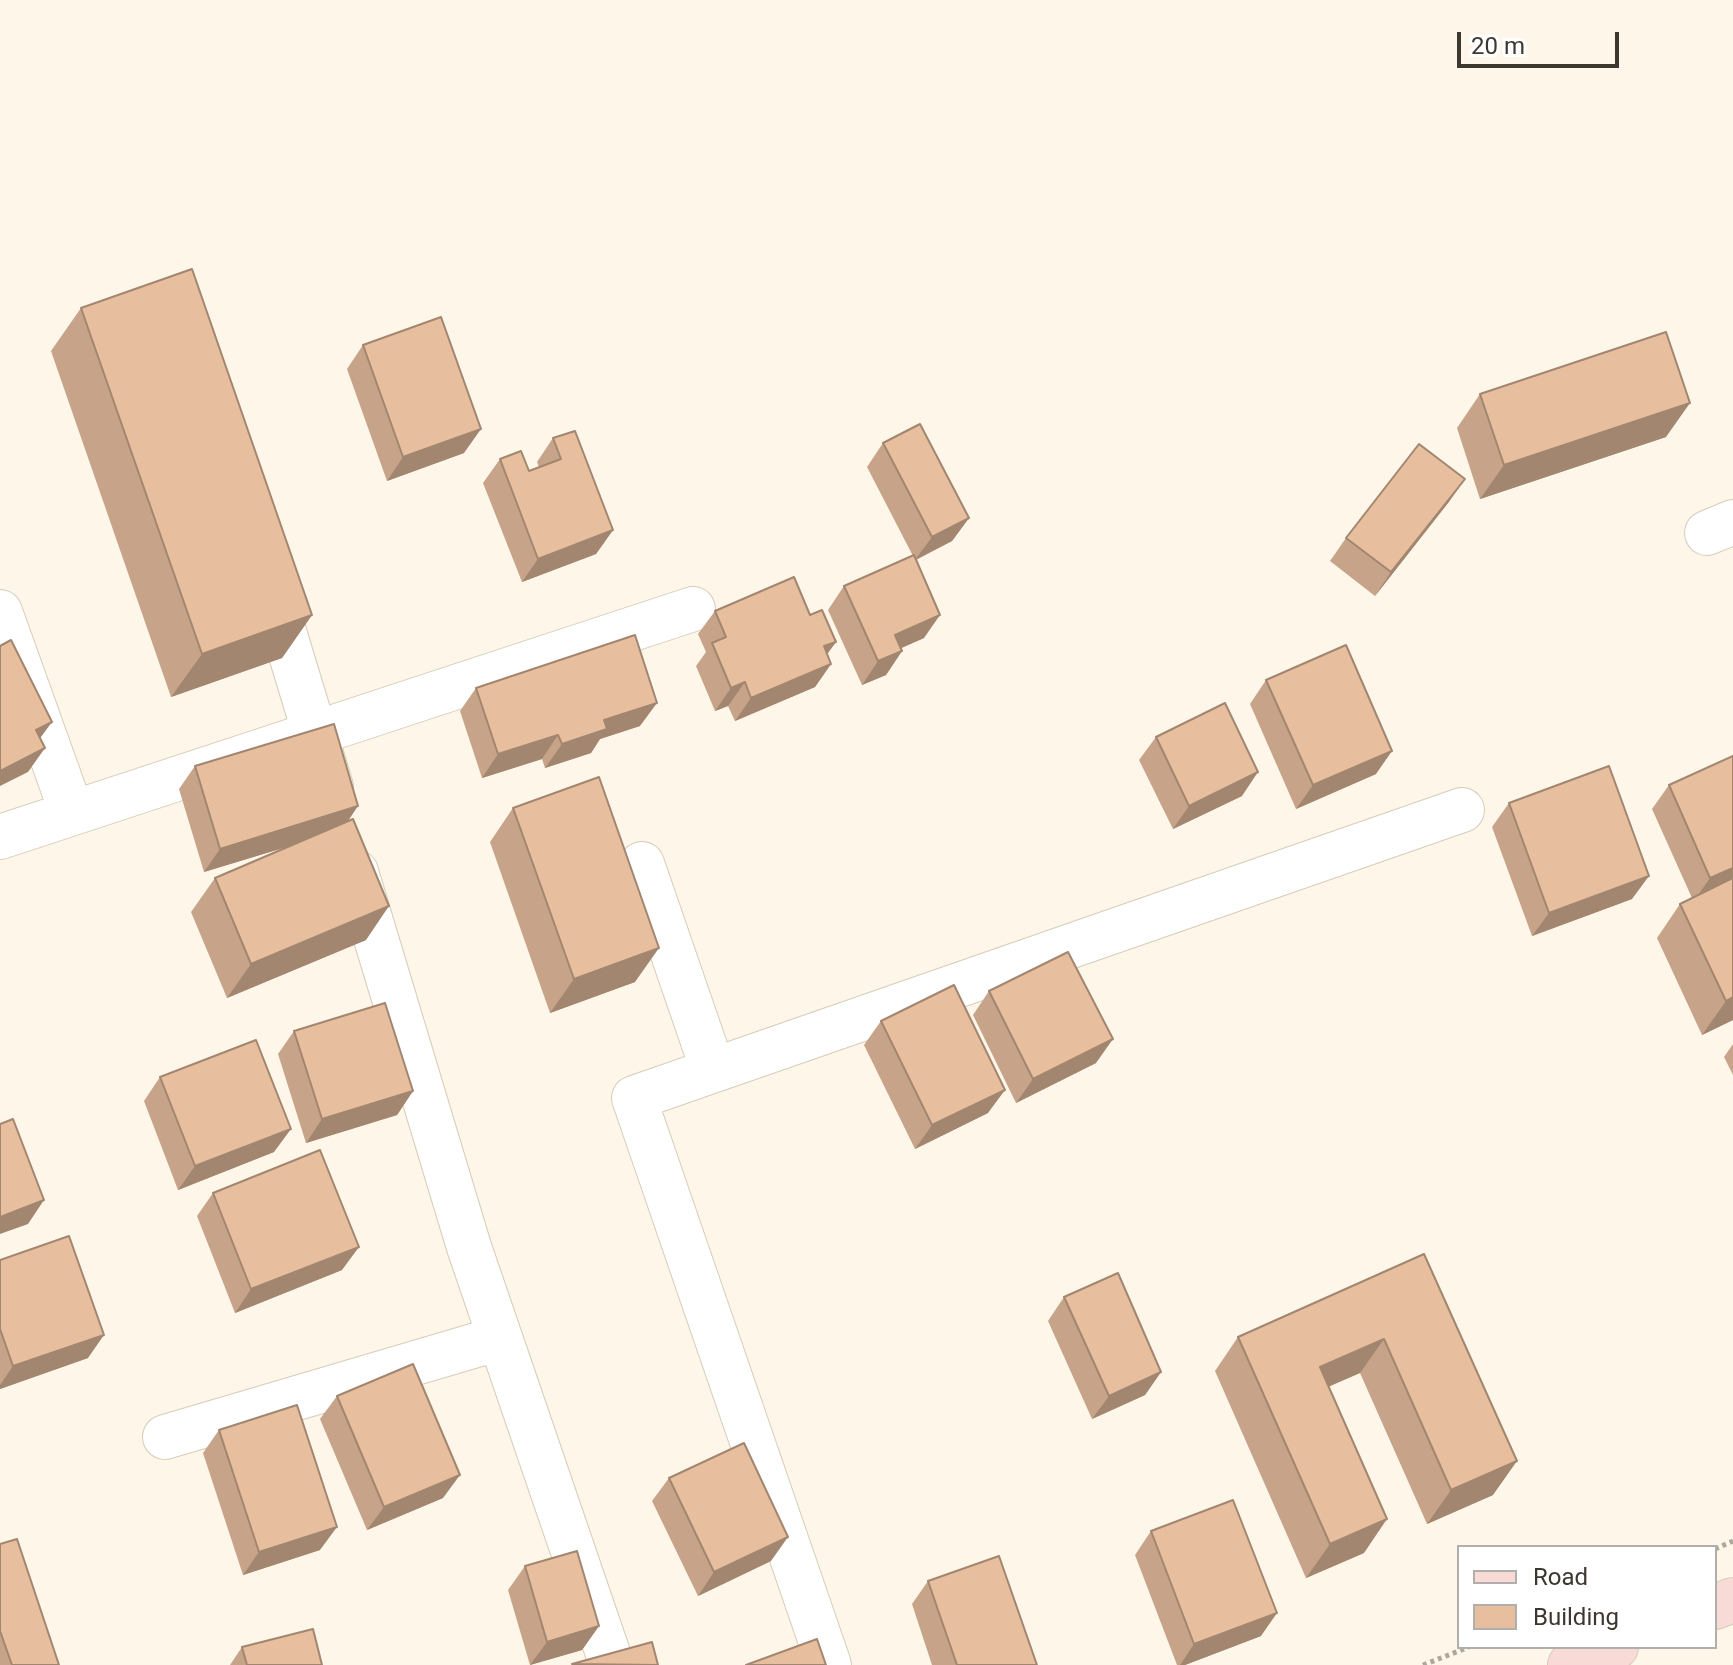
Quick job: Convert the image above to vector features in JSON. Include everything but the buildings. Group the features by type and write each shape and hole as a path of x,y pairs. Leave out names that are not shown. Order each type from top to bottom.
{"main road":[{"path":"1570,1665 1611,1649"}],"street":[{"path":"261,554 469,1247 612,1665"},
{"path":"0,837 693,609"},
{"path":"0,612 72,813"},
{"path":"829,1665 634,1098 1462,810"},
{"path":"642,864 713,1070"},
{"path":"165,1437 500,1338"}],"path":[{"path":"1423,1665 1464,1649"}]}
